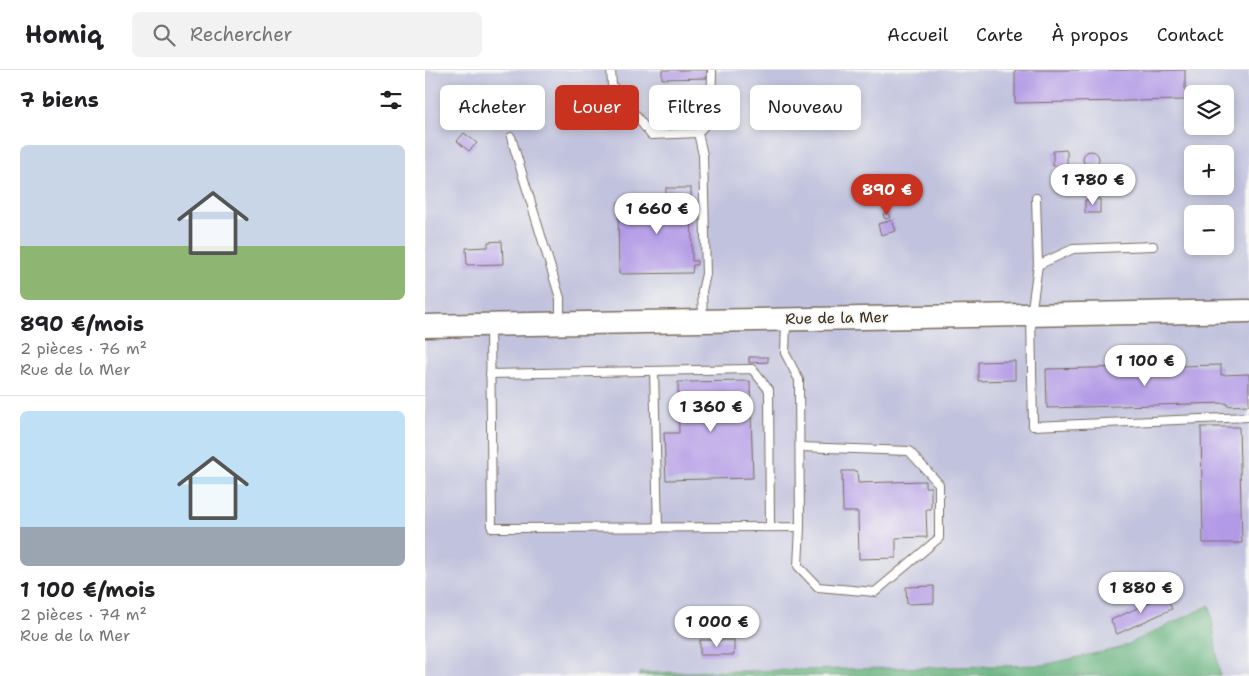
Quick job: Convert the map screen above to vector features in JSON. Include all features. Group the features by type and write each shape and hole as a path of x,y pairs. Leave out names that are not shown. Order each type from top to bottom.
{"street":[{"name":"Rue de la Mer","path":"425,326 559,322 1249,311"}],"lane":[{"path":"611,70 611,85 651,135 698,133 711,118 712,70"},
{"path":"698,133 703,155 706,274 702,291 703,320"},
{"path":"511,137 560,298 559,322"},
{"path":"1036,198 1038,265 1031,315 1033,426 1249,417"},
{"path":"1038,265 1073,249 1153,246"},
{"path":"786,319 785,353 799,380 799,447 800,527 798,566 818,588 875,592 939,538 939,484 909,451 799,447"},
{"path":"490,324 492,528 800,527"},
{"path":"490,374 751,369 769,390 770,527"},
{"path":"654,371 658,528"}],"shaded area":[{"path":"425,70 1249,70 1249,676 425,676"}],"green space":[{"path":"1210,605 1220,676 638,676 640,673 1043,665 1120,648"}],"building":[{"path":"662,70 707,70 707,78 662,79"},
{"path":"1015,70 1185,70 1184,100 1015,103"},
{"path":"464,133 477,143 469,151 457,141"},
{"path":"1067,150 1067,165 1053,166 1053,151"},
{"path":"1091,151 1097,153 1099,159 1097,165 1091,167 1085,165 1083,159 1085,153"},
{"path":"666,188 691,188 692,261 697,261 697,265 693,265 692,273 619,274 618,202 666,201"},
{"path":"1100,199 1100,213 1085,213 1085,200"},
{"path":"888,212 890,218 885,219 883,214"},
{"path":"892,220 896,231 881,235 878,224"},
{"path":"502,241 503,264 467,265 466,248 488,247 488,242"},
{"path":"749,357 768,357 768,362 749,363"},
{"path":"1015,361 1015,380 978,381 978,362"},
{"path":"1221,365 1221,375 1249,374 1249,405 1227,406 1227,403 1047,408 1046,369"},
{"path":"750,381 753,478 666,480 664,433 679,433 678,382"},
{"path":"1201,427 1239,427 1242,543 1203,543"},
{"path":"842,471 857,471 858,483 925,481 925,487 931,487 931,509 926,509 927,537 896,538 896,558 859,559 858,512 843,512"},
{"path":"934,586 934,603 907,604 906,587"},
{"path":"1166,595 1172,609 1117,634 1111,620"},
{"path":"700,640 734,640 734,655 700,655"}]}
